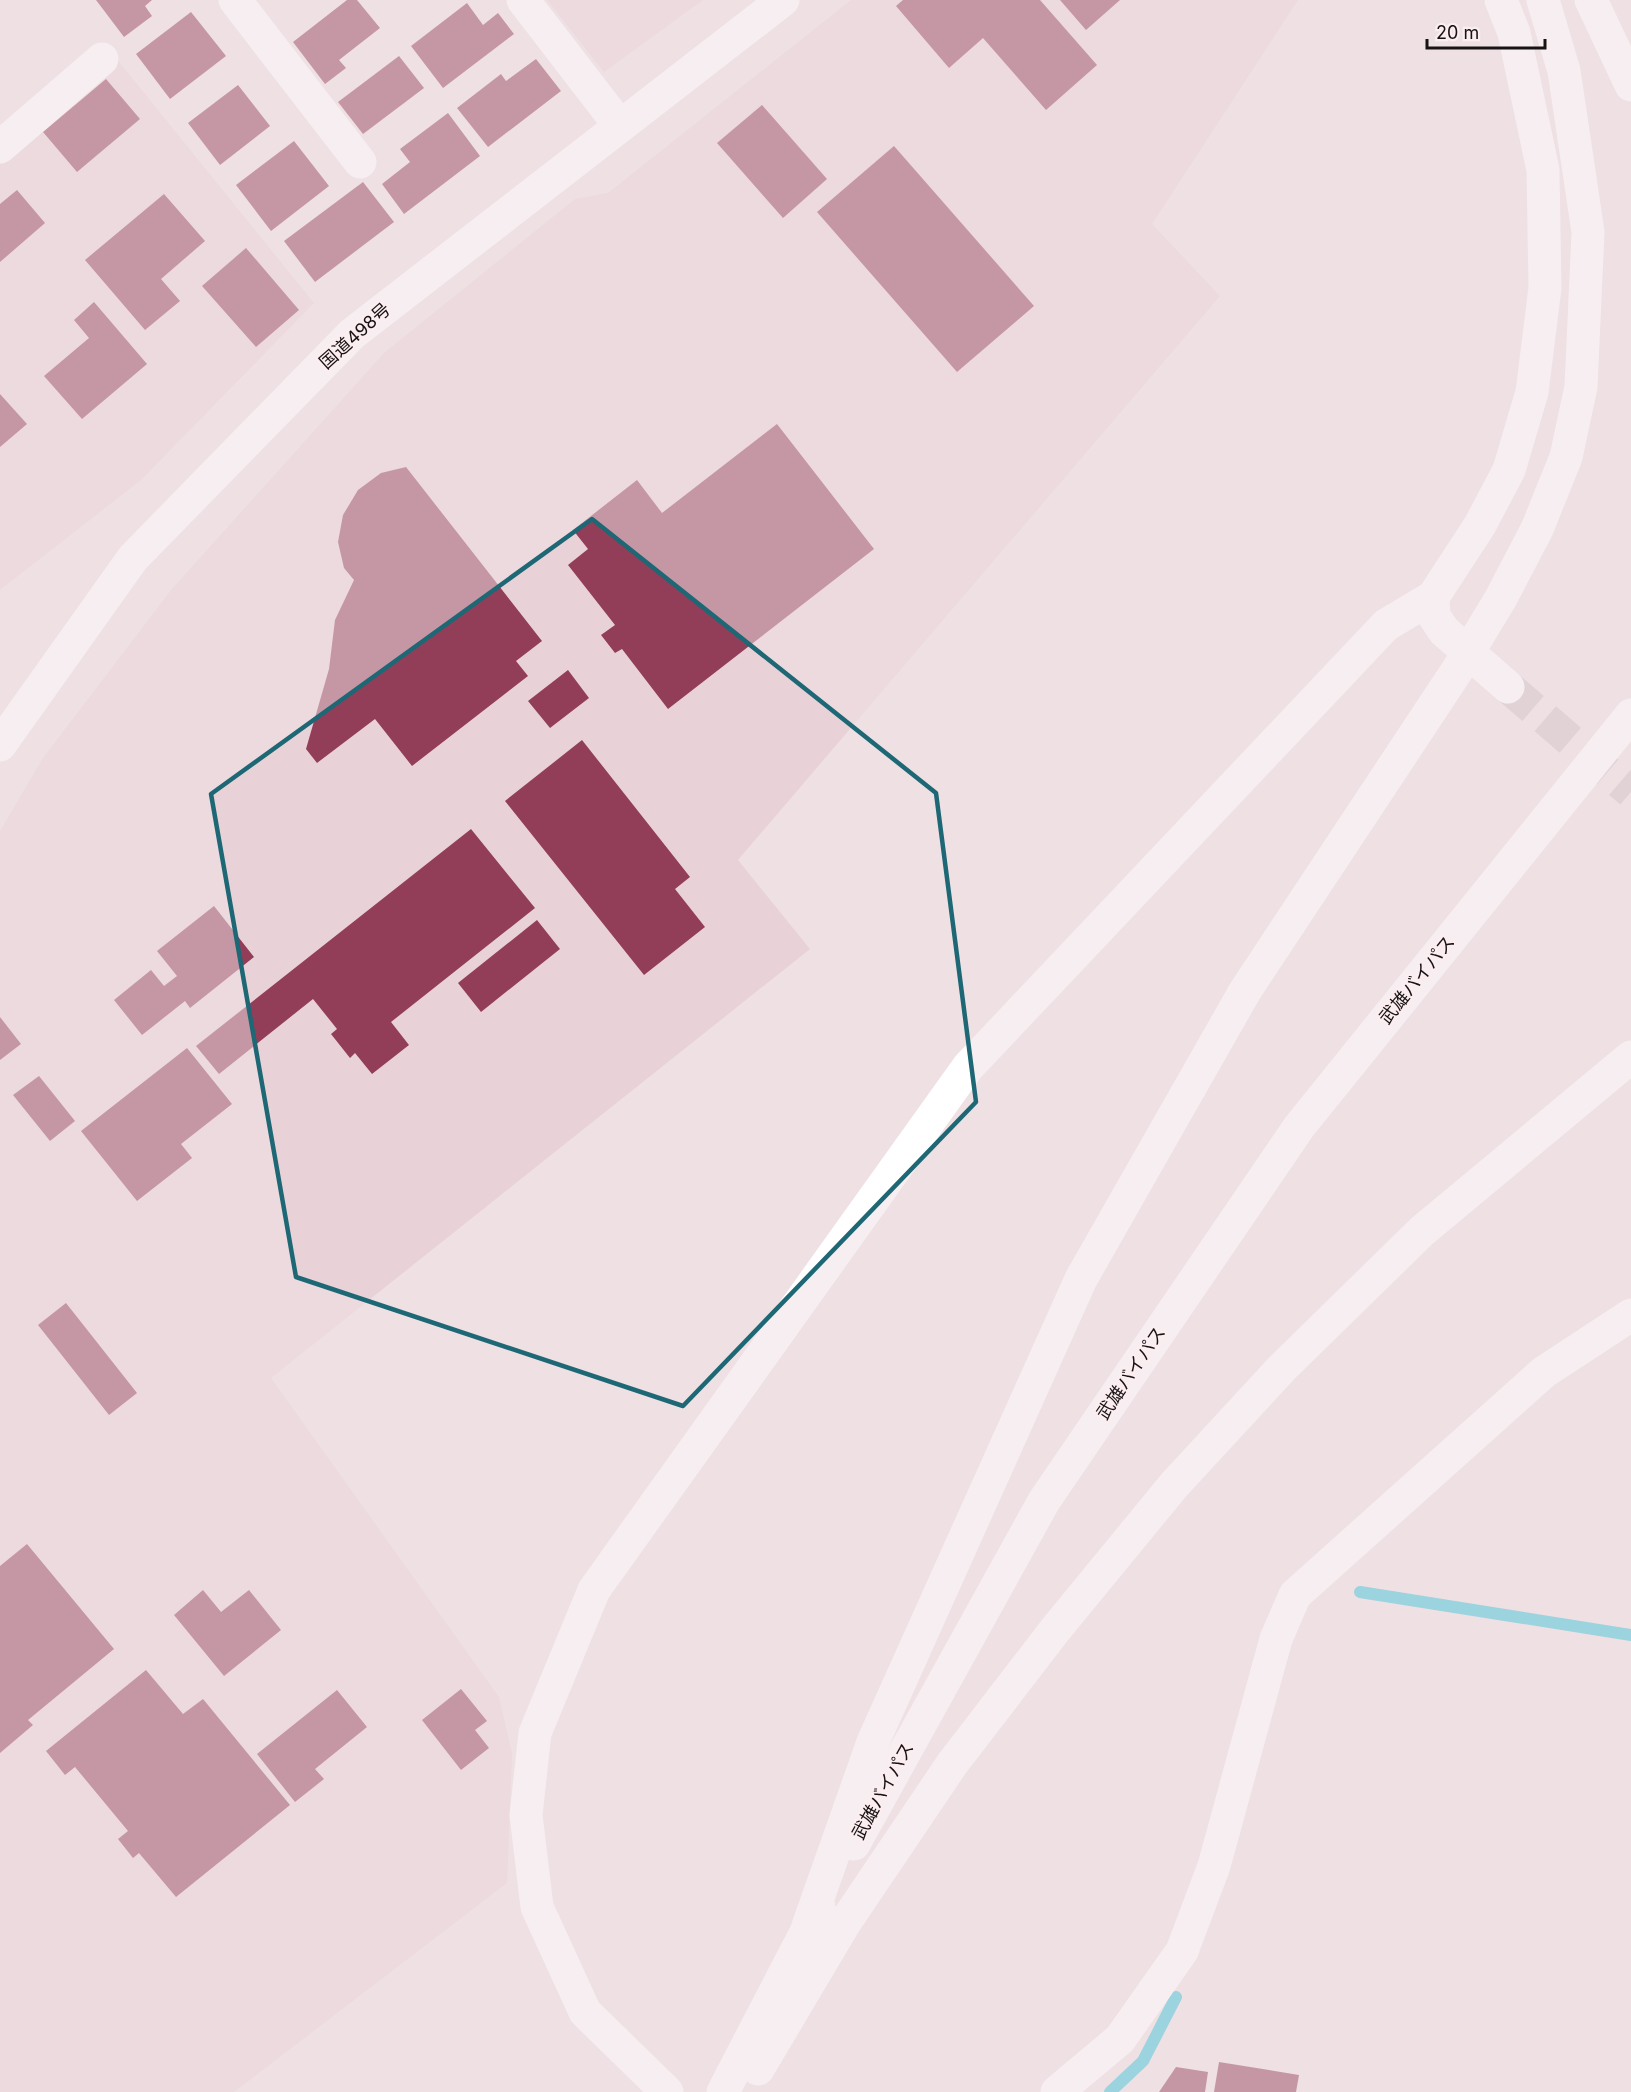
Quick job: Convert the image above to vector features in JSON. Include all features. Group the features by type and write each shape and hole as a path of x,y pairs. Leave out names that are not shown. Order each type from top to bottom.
{"main road":[{"path":"236,0 360,162"},
{"path":"523,0 620,126"},
{"name":"国道498号","path":"0,744 133,558 352,334 783,0"},
{"path":"667,2092 585,2012 537,1907 526,1815 535,1733 594,1590 968,1067 1386,625 1433,597 1480,525 1509,470 1532,392 1545,288 1544,171 1514,33 1501,0"},
{"path":"808,1926 873,1742 1081,1279 1245,991 1458,669 1501,598 1537,529 1566,457 1581,387 1588,232 1564,71 1543,0"},
{"path":"1591,0 1631,85"},
{"path":"0,147 102,59"},
{"path":"1433,597 1434,616 1444,631 1508,687"},
{"name":"武雄バイパス","path":"723,2092 808,1926 1057,1481 1299,1127 1631,715"},
{"path":"746,2092 844,1924 952,1764 1055,1630 1174,1485 1282,1368 1422,1231 1631,1057"},
{"path":"1057,2092 1120,2039 1182,1951 1214,1866 1276,1639 1295,1595 1544,1372 1631,1315"}],"highlighted area":[{"path":"592,519 936,793 976,1102 683,1406 296,1277 211,794"}],"shaded area":[{"path":"547,0 703,0 604,72"},
{"path":"851,0 1298,0 1152,224 1220,296 738,860 810,949 271,1378 499,1697 512,1753 507,1883 234,2092 0,2092 0,831 43,758 171,590 384,353 575,199 608,193"},
{"path":"103,42 314,303 141,480 0,590 0,131"}],"building":[{"path":"96,0 152,0 145,6 152,16 124,37"},
{"path":"347,0 357,0 380,28 339,60 346,68 325,84 293,42"},
{"path":"903,0 1040,0 1097,65 1046,110 983,38 949,68 896,6"},
{"path":"1060,0 1120,0 1086,30"},
{"path":"467,3 483,25 498,13 514,34 443,88 411,46"},
{"path":"191,12 226,56 170,99 136,54"},
{"path":"399,56 424,88 363,134 338,102"},
{"path":"536,59 561,91 488,147 457,108 501,74 506,81"},
{"path":"106,79 140,119 77,172 43,132"},
{"path":"238,85 270,126 220,165 188,123"},
{"path":"762,105 827,179 783,218 717,143"},
{"path":"448,113 480,156 404,214 382,184 410,162 400,149"},
{"path":"294,141 329,186 271,231 236,185"},
{"path":"894,146 1034,306 957,372 817,212"},
{"path":"363,182 394,222 315,282 284,241"},
{"path":"17,190 45,223 0,262 0,204"},
{"path":"164,194 205,241 161,279 180,301 145,330 85,260"},
{"path":"246,248 299,310 256,347 202,286"},
{"path":"94,302 147,364 82,419 44,376 89,338 74,320"},
{"path":"0,394 27,424 0,447"},
{"path":"777,424 874,549 668,709 622,649 615,653 601,635 615,625 568,565 588,549 573,530 637,480 662,513"},
{"path":"406,467 542,641 516,661 528,676 412,766 375,719 317,763 306,749 329,669 335,620 354,580 344,568 338,542 343,515 358,490 381,473"},
{"path":"568,670 589,698 550,728 528,701"},
{"path":"582,740 690,877 675,889 705,927 644,975 505,801"},
{"path":"471,829 535,908 391,1022 409,1045 372,1074 355,1053 350,1058 331,1034 337,1029 313,999 219,1074 196,1046"},
{"path":"214,906 254,957 190,1008 185,1001 142,1035 114,1000 151,970 164,986 177,976 157,951"},
{"path":"537,920 560,949 481,1012 458,983"},
{"path":"0,1017 21,1044 0,1060"},
{"path":"187,1048 232,1104 181,1144 192,1158 137,1201 81,1131"},
{"path":"39,1076 75,1121 50,1141 13,1095"},
{"path":"66,1303 137,1393 109,1415 38,1325"},
{"path":"27,1544 114,1649 28,1720 33,1725 0,1753 0,1566"},
{"path":"203,1590 221,1612 249,1590 281,1630 224,1676 174,1615"},
{"path":"146,1670 183,1714 203,1699 290,1805 176,1897 139,1853 133,1858 118,1839 128,1831 75,1767 65,1775 46,1751"},
{"path":"461,1689 487,1721 475,1730 489,1748 461,1770 422,1720"},
{"path":"337,1690 367,1727 315,1769 324,1779 295,1802 257,1754"},
{"path":"1219,2062 1299,2075 1296,2092 1214,2092"},
{"path":"1176,2067 1208,2072 1205,2092 1159,2092"}],"waterway":[{"path":"1360,1592 1631,1635"},
{"path":"1110,2092 1143,2061 1176,1997"}],"tunnel":[{"path":"1508,687 1631,792"}]}
